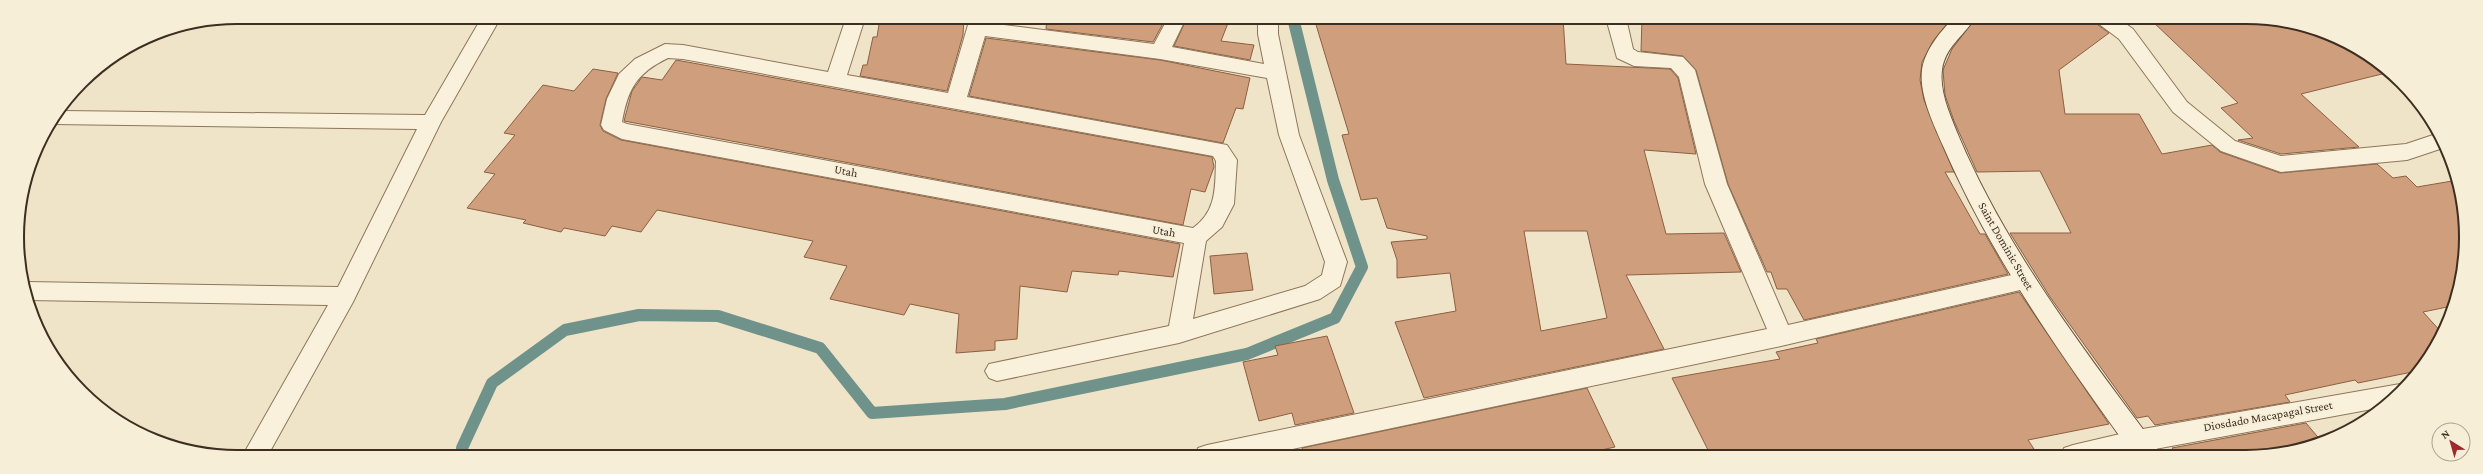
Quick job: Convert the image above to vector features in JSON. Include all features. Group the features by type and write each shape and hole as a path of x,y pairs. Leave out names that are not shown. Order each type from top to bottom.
{"street":[{"path":"258,450 345,296 431,122 488,24"},
{"path":"853,24 836,79 1220,150 1227,160 1222,213 1212,228 1196,237 1179,333"},
{"path":"956,101 978,24"},
{"path":"984,24 1160,52 1276,73"},
{"path":"1160,52 1174,24"},
{"path":"997,371 1179,333 1312,293 1332,280 1336,262 1289,135 1268,34 1268,24"},
{"path":"1617,24 1624,53 1634,58 1676,62 1688,75 1716,184 1782,336"},
{"name":"Saint Dominic Street","path":"1960,24 1937,52 1932,77 1953,147 1990,221 2025,281 2142,449"},
{"path":"2113,24 2126,34 2180,107 2228,146 2280,164 2407,152 2436,142"},
{"name":"Utah","path":"836,79 683,52 665,51 650,58 630,72 615,100 611,125 622,131 1196,237"},
{"path":"61,118 431,122"},
{"path":"1236,450 1782,336 2025,281"},
{"path":"31,290 345,296"},
{"name":"Diosdado Macapagal Street","path":"2142,449 2361,408 2382,400"}],"building":[{"path":"879,24 964,24 963,35 947,91 860,76 863,65 867,65 873,37 877,37"},
{"path":"1046,24 1163,24 1153,42 1046,29"},
{"path":"1184,24 1228,24 1221,41 1254,45 1250,60 1174,46"},
{"path":"1316,24 1563,24 1566,64 1670,69 1678,78 1696,154 1644,150 1666,234 1724,233 1741,272 1626,275 1664,349 1424,398 1395,322 1456,311 1450,273 1397,278 1397,260 1391,242 1427,239 1427,236 1387,228 1377,198 1361,200 1342,135 1349,134","holes":["1524,231 1587,231 1607,318 1541,331"]},
{"path":"1642,24 1947,24 1933,41 1922,62 1920,80 1924,100 1954,172 1945,172 1980,234 1985,234 2008,274 1804,320 1787,289 1777,289 1771,272 1767,272 1728,184 1696,70 1683,56 1641,51"},
{"path":"1971,24 2098,24 2109,33 2059,70 2065,114 2139,114 2162,154 2212,145 2220,152 2280,173 2377,164 2393,178 2406,176 2417,187 2452,181 2459,223 2459,251 2455,279 2447,307 2423,312 2438,329 2430,344 2410,372 2358,383 2355,380 2285,395 2290,402 2155,425 2148,416 2137,418 2050,297 2010,233 2071,233 2040,171 1977,172 1954,121 1945,95 1943,70 1952,49"},
{"path":"2155,24 2260,24 2288,28 2328,40 2364,60 2383,74 2301,94 2359,147 2281,154 2238,140 2253,138 2221,108 2238,103"},
{"path":"986,38 1160,60 1250,78 1243,109 1236,108 1223,143 969,96"},
{"path":"676,60 1212,157 1214,167 1205,192 1191,189 1183,225 624,121 632,91 642,77 662,80"},
{"path":"593,69 618,73 606,99 600,125 603,131 621,140 1180,244 1173,277 1119,271 1118,275 1072,271 1067,292 1020,286 1017,339 995,341 995,350 956,353 959,314 910,304 904,315 830,299 847,266 804,257 813,241 657,210 641,232 612,226 605,236 564,228 561,232 523,223 526,220 467,208 495,174 484,172 515,135 504,133 543,85 574,91"},
{"path":"1247,253 1253,290 1214,294 1210,256"},
{"path":"2019,292 2109,424 2028,440 2034,449 2029,450 1708,450 1672,378 1780,359 1776,352 1818,343 1816,339"},
{"path":"1327,336 1354,413 1295,425 1292,413 1259,421 1243,362 1278,355 1275,346"},
{"path":"1587,388 1615,447 1601,450 1303,450 1302,448"},
{"path":"2306,423 2318,437 2288,446 2260,450 2174,450 2172,448"}],"waterway":[{"path":"462,450 492,383 565,330 639,315 718,316 820,348 872,413 1005,404 1247,354 1335,318 1362,267 1333,180 1294,24"}]}
